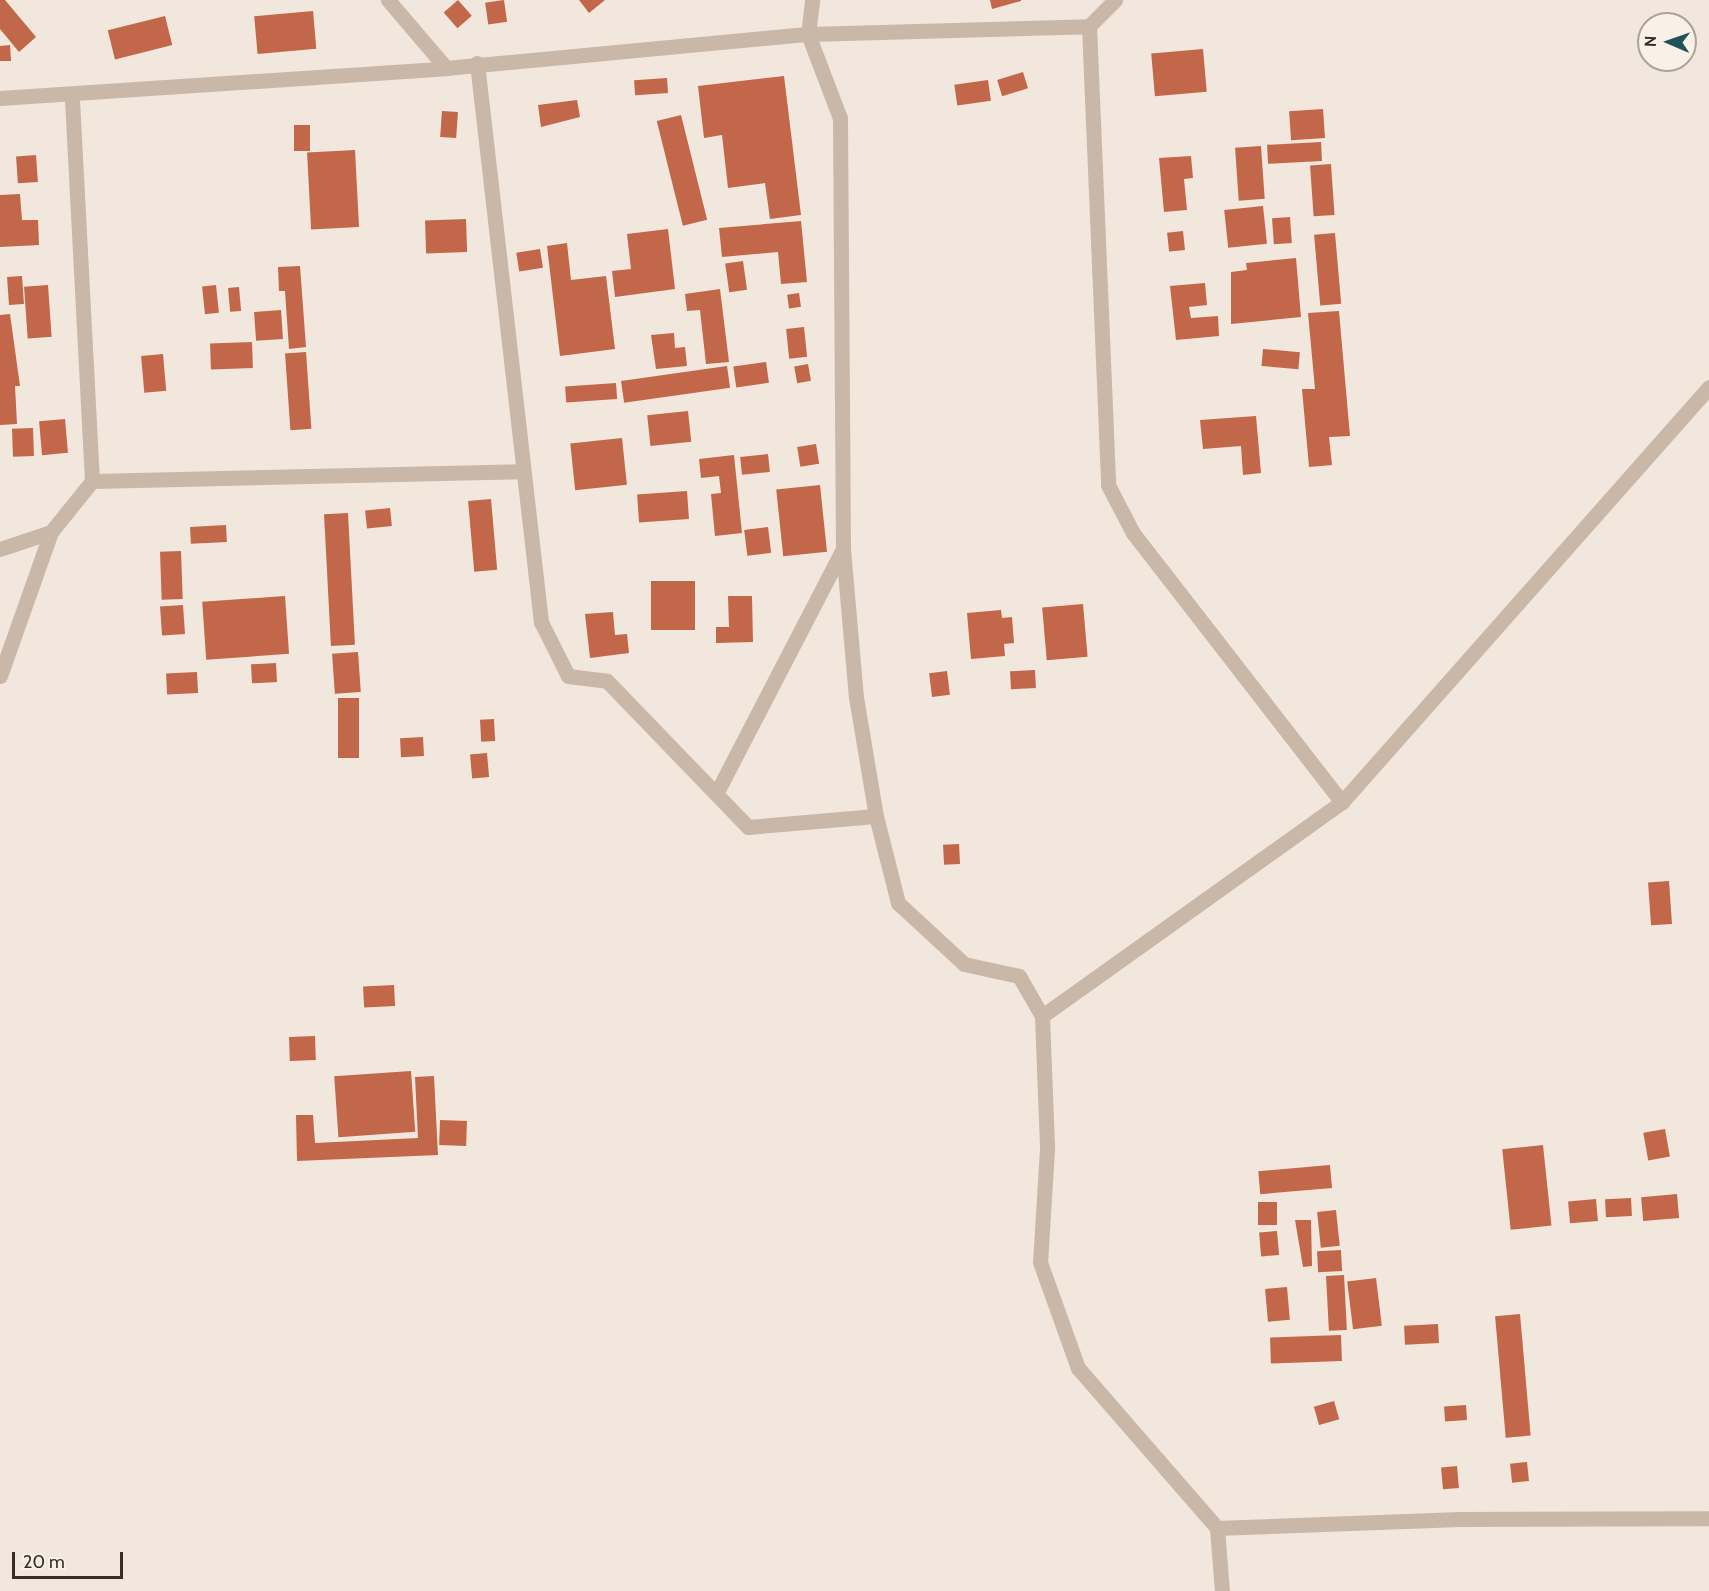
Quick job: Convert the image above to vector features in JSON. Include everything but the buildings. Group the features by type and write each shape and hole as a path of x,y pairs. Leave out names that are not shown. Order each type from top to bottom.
{"street":[{"path":"388,0 446,68"},
{"path":"812,0 808,34 840,118 843,549 856,697 876,816 898,903 964,964 1019,976 1042,1016 1047,1149 1040,1262 1078,1368 1217,1528 1222,1591"},
{"path":"0,98 72,96 446,68 477,63 808,34 1089,26 1115,0"},
{"path":"1089,26 1108,485 1133,533 1342,802"},
{"path":"477,63 541,622 568,676 607,681 717,792 748,827 876,816"},
{"path":"0,676 51,532 92,481 72,96"},
{"path":"1042,1016 1342,802 1709,387"},
{"path":"92,481 522,471"},
{"path":"0,549 51,532"},
{"path":"717,792 843,549"},
{"path":"1217,1528 1461,1519 1709,1518"}]}
